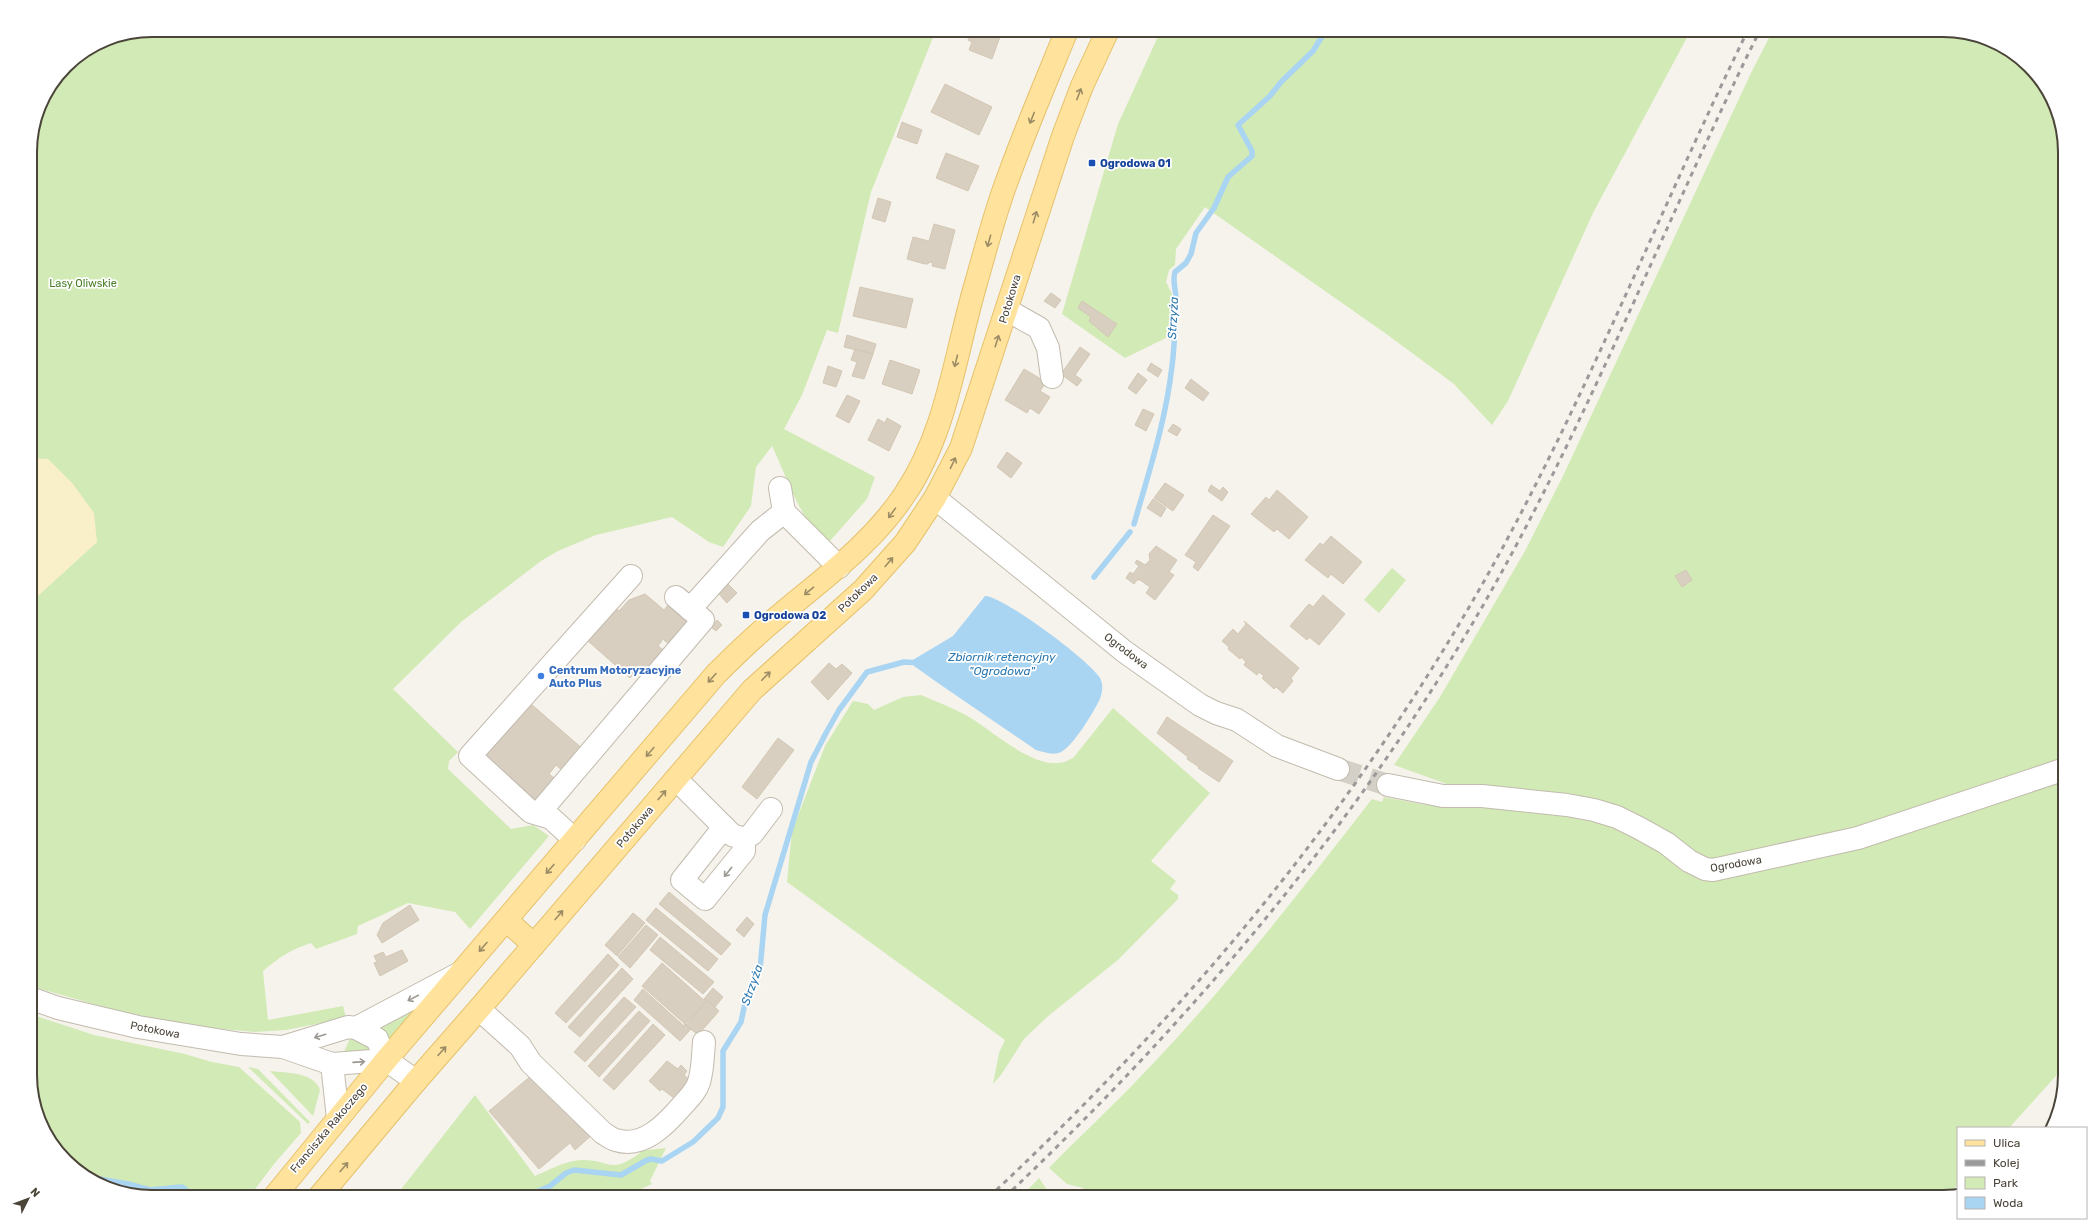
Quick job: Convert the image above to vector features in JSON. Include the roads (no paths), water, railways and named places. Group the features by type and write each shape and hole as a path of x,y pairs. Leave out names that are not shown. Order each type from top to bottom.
{"main road":[{"name":"Potokowa","path":"386,1060 716,674 760,632 839,567 869,540 888,518 914,481 936,433 972,296 1008,179 1064,37"},
{"name":"Potokowa","path":"416,1081 676,779 766,677 863,590 905,543 935,498 961,448 1063,136 1082,86 1105,37"},
{"path":"839,567 863,590"},
{"path":"506,920 534,945"},
{"name":"Franciszka Rakoczego","path":"280,1190 386,1060"},
{"path":"325,1190 416,1081"}],"street":[{"path":"1006,310 1039,328 1048,348 1052,378"},
{"path":"780,488 784,512 839,567"},
{"name":"Ogrodowa","path":"935,498 1125,652 1200,705 1216,713 1237,720 1277,746 1338,769"},
{"path":"539,813 703,620 683,603 760,531 784,512"},
{"path":"575,840 551,818 539,813 531,812 470,756 631,576"},
{"name":"Ogrodowa","path":"1388,785 1443,796 1482,796 1567,805 1594,810 1617,817 1633,825 1666,843 1689,861 1705,869 1713,870 1858,838 2058,771"},
{"path":"676,779 732,835 744,839"},
{"path":"744,839 752,834 771,810"},
{"path":"724,827 682,880 705,899 744,851 744,839"},
{"name":"Potokowa","path":"283,1047 348,1027 356,1028 460,973"},
{"name":"Potokowa","path":"37,1000 58,1008 138,1027 234,1043 283,1047 332,1064 386,1060"},
{"path":"479,1009 520,1046 531,1063 603,1133 616,1141 630,1141 646,1138 668,1122 694,1092 699,1082 704,1042"},
{"path":"356,1028 376,1039 386,1060 416,1081"},
{"path":"332,1064 338,1118"}],"water":[{"name":"Zbiornik retencyjny \"Ogrodowa\"","path":"985,596 1009,606 1027,617 1080,658 1100,678 1102,689 1097,705 1072,743 1061,752 1052,754 1036,750 914,666 911,661 953,636"}],"waterway":[{"name":"Strzyża","path":"1134,524 1166,406 1175,332 1175,272 1186,263 1191,254 1196,233 1214,208 1228,177 1252,156 1252,151 1238,125 1270,96 1281,82 1313,51 1322,37"},
{"name":"Strzyża","path":"1094,577 1130,532"},
{"name":"Strzyża","path":"541,1190 550,1186 566,1173 574,1170 621,1175 647,1160 651,1159 662,1161 693,1142 718,1118 723,1107 723,1051 741,1022 745,1003 760,969 765,915 811,762 839,710 867,672 904,662 920,663"},
{"name":"Strzyża","path":"106,1180 149,1190"},
{"name":"Strzyża","path":"151,1190 182,1187 186,1190"}],"tunnel":[{"path":"1338,769 1388,785"}],"railway":[{"path":"996,1190 1065,1124 1137,1049 1207,972 1273,893 1335,811 1395,726 1451,638 1503,547 1536,484 1598,355 1687,159 1745,37"},
{"path":"1012,1190 1145,1056 1212,982 1276,906 1337,827 1395,746 1449,663 1499,577 1535,510 1601,374 1695,167 1757,37"}],"place":[{"name":"Ogrodowa 01","path":"1092,163"},
{"name":"Ogrodowa 02","path":"746,615"},
{"name":"Centrum Motoryzacyjne Auto Plus","path":"541,676"}],"park label":[{"name":"Lasy Oliwskie","path":"83,283"}]}
